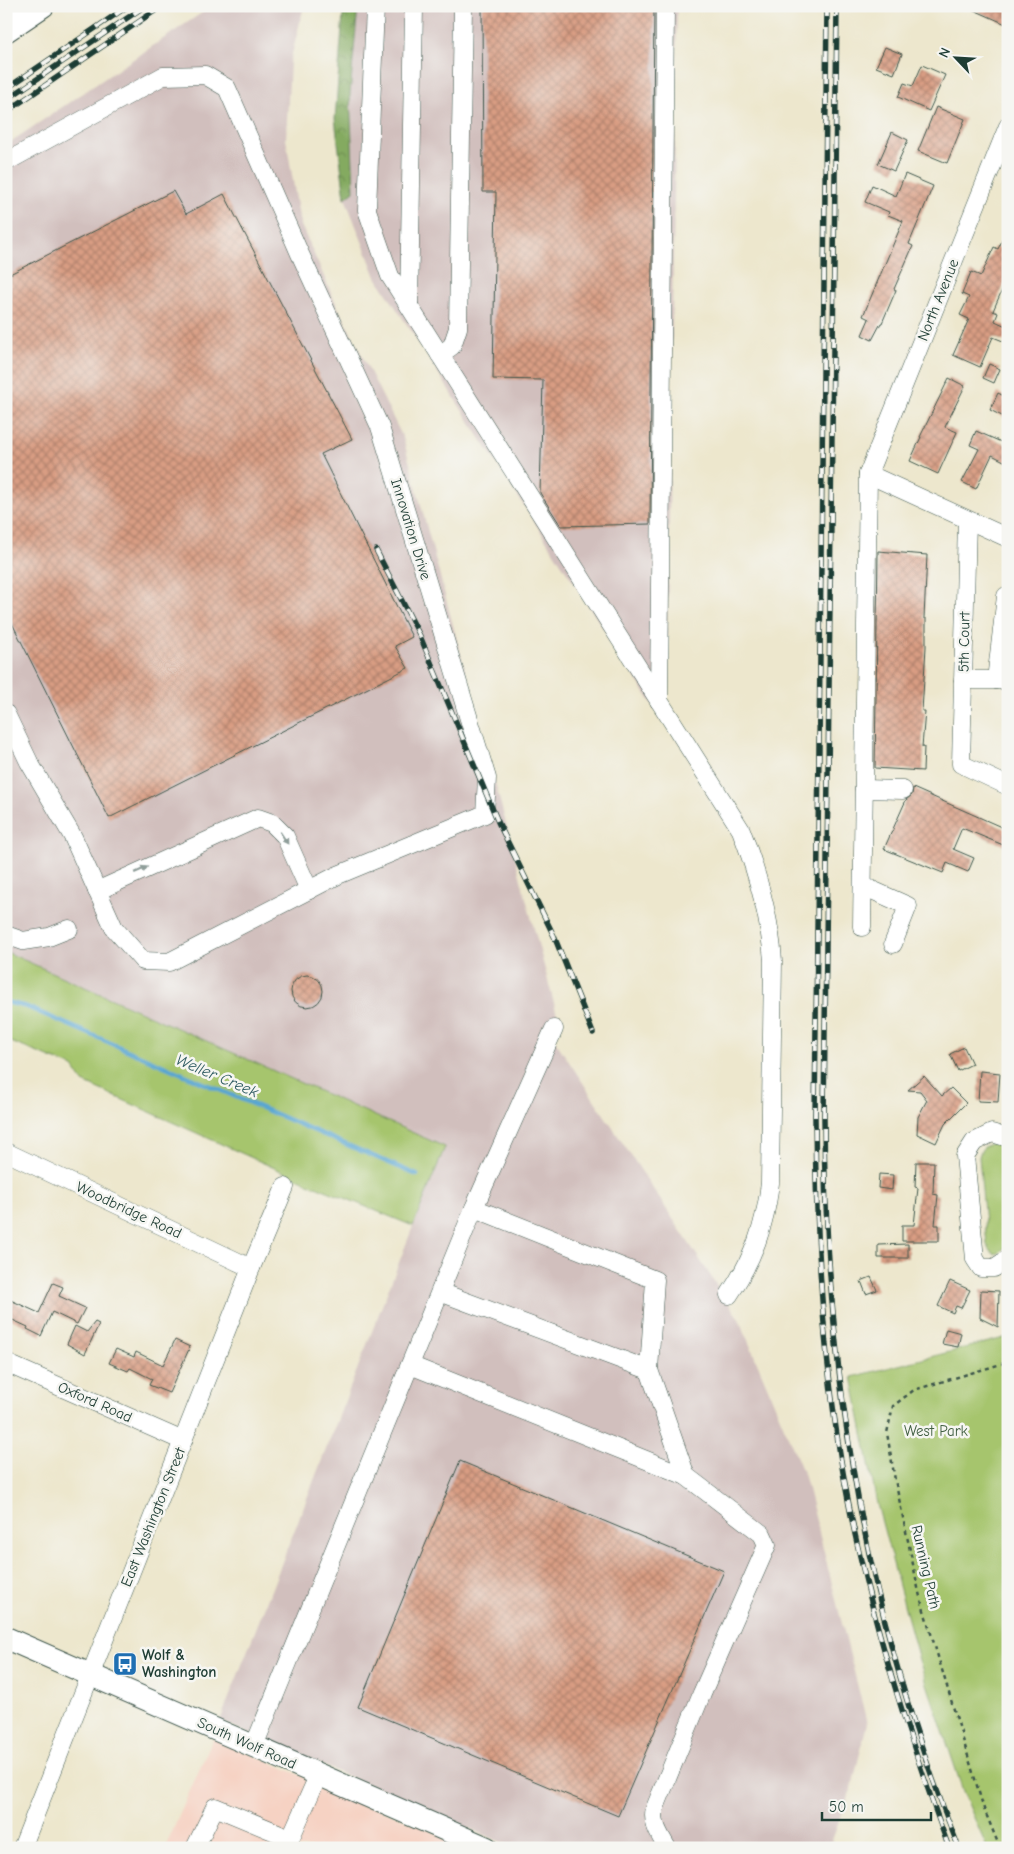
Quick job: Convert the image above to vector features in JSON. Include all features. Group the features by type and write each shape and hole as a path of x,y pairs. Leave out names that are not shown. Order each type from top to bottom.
{"main road":[{"path":"6,30 28,10"},
{"name":"South Wolf Road","path":"6,1638 487,1848"}],"street":[{"path":"375,6 367,210 390,276 741,830 752,859 762,895 772,939 773,1008 769,1191 761,1232 753,1255 729,1295"},
{"path":"409,305 414,6"},
{"path":"440,355 452,346 458,328 463,6"},
{"path":"659,701 666,6"},
{"name":"Innovation Drive","path":"6,162 163,76 205,75 227,88 300,254 380,427 487,778 485,814 309,890"},
{"name":"North Avenue","path":"868,474 1008,126"},
{"path":"862,927 868,474 1008,538"},
{"name":"5th Court","path":"967,520 961,764 1008,786"},
{"path":"963,680 1002,675 1006,596 1008,596"},
{"path":"6,714 29,762 73,837 97,891 114,928 143,961 169,962 309,890 285,836 272,823 258,818 97,891"},
{"path":"864,789 903,790"},
{"path":"863,886 908,906 894,944"},
{"path":"6,935 23,941 49,937 69,929"},
{"path":"254,1746 474,1208 554,1030"},
{"path":"1008,1138 992,1133 974,1142 965,1156 975,1259 981,1268 994,1268 1008,1258"},
{"name":"Woodbridge Road","path":"6,1152 252,1268"},
{"name":"East Washington Street","path":"22,1848 252,1268 286,1187"},
{"path":"474,1208 655,1280 649,1370 686,1476"},
{"path":"440,1292 649,1370"},
{"name":"Oxford Road","path":"6,1363 183,1442"},
{"path":"410,1365 686,1476 762,1534 767,1545 702,1693 653,1814 655,1825 667,1848"},
{"path":"195,1848 215,1807 288,1843 319,1774"}],"path":[{"name":"Running Path","path":"1000,1848 984,1809 920,1598 887,1433 894,1406 914,1390 1008,1362"}],"shaded area":[{"path":"212,6 304,6 290,62 286,139 300,223 333,297 403,438 559,1022 554,1039 739,1319 805,1477 867,1723 852,1787 829,1848 515,1848 220,1721 444,1147 6,952 6,145"},
{"path":"345,6 677,6 666,701 656,710 376,277 345,198 335,119"},
{"path":"213,1738 472,1848 165,1848"}],"green space":[{"path":"345,6 358,6 350,94 354,191 345,198 335,119"},
{"path":"6,952 445,1147 413,1226 308,1183 83,1082 73,1067 6,1040"},
{"path":"994,1143 1008,1146 1008,1244 999,1253 993,1254 987,1245 979,1157 984,1147"},
{"name":"West Park","path":"1008,1337 1008,1848 987,1848 964,1794 919,1660 877,1504 852,1377"}],"building":[{"path":"482,6 654,6 650,524 561,526 540,493 543,380 493,379 496,192 483,192"},
{"path":"965,6 1008,6 1008,25"},
{"path":"885,47 902,54 894,74 876,67"},
{"path":"922,65 945,75 929,111 898,97 904,83 913,86"},
{"path":"936,107 965,119 947,163 918,151"},
{"path":"892,132 908,140 894,171 878,164"},
{"path":"905,174 933,186 909,244 913,246 894,289 896,290 882,323 872,340 862,335 869,319 863,316 903,221 888,215 889,212 865,202 872,185 896,196"},
{"path":"173,191 186,214 224,194 352,439 321,454 412,637 395,646 408,668 109,818 6,611 6,276"},
{"path":"1008,228 1008,276 993,311 998,313 995,321 1008,327 1008,343 993,337 980,367 953,355 969,319 960,315 969,297 962,294 971,272 981,276 994,247 998,249"},
{"path":"989,364 1000,369 994,383 983,378"},
{"path":"949,378 965,386 945,427 957,432 938,474 910,461"},
{"path":"998,393 1008,398 1008,419 990,410"},
{"path":"976,431 1008,445 1008,463 992,455 976,489 962,482 979,449 970,445"},
{"path":"878,551 927,555 924,618 926,618 926,647 922,711 925,711 922,747 924,747 923,771 875,768"},
{"path":"913,788 1008,830 1008,847 962,828 953,849 974,858 968,872 947,863 943,873 884,849 906,800 912,795"},
{"path":"307,975 318,980 323,991 318,1002 307,1007 296,1002 291,991 296,980"},
{"path":"964,1047 972,1064 958,1071 950,1054"},
{"path":"980,1071 1000,1073 998,1102 978,1101"},
{"path":"924,1076 942,1096 951,1088 966,1103 945,1124 936,1143 917,1134 918,1117 927,1100 920,1091 908,1090"},
{"path":"916,1162 934,1162 933,1194 938,1195 935,1225 939,1225 939,1241 902,1241 902,1225 914,1225 918,1188 915,1187"},
{"path":"879,1174 893,1175 892,1190 878,1188"},
{"path":"908,1244 908,1258 878,1258 878,1245"},
{"path":"871,1277 877,1290 866,1294 861,1281"},
{"path":"950,1281 970,1290 961,1308 956,1306 953,1313 938,1306"},
{"path":"53,1283 63,1287 59,1296 85,1308 77,1324 52,1312 41,1336 27,1329 28,1327 6,1317 6,1298 39,1313"},
{"path":"981,1290 999,1291 998,1327 980,1318"},
{"path":"95,1322 99,1324 85,1354 67,1344 75,1326 87,1332"},
{"path":"946,1329 961,1333 958,1347 942,1344"},
{"path":"175,1340 190,1347 169,1393 149,1385 152,1379 130,1368 128,1371 109,1363 116,1349 134,1357 136,1352 163,1365"},
{"path":"460,1461 724,1571 618,1816 358,1707"}],"waterway":[{"name":"Weller Creek","path":"6,1002 27,1007 417,1175"}],"railway":[{"path":"6,89 128,6"},
{"path":"6,100 145,6"},
{"path":"6,112 162,6"},
{"path":"827,6 815,1117 821,1281 825,1335 838,1444 859,1552 899,1701 949,1848"},
{"path":"837,6 824,1117 826,1210 832,1304 842,1397 857,1489 875,1580 898,1671 926,1760 959,1848"},
{"path":"376,550 420,636 498,822 554,936 593,1033"}],"place":[{"name":"Wolf & Washington","path":"125,1664"}]}
